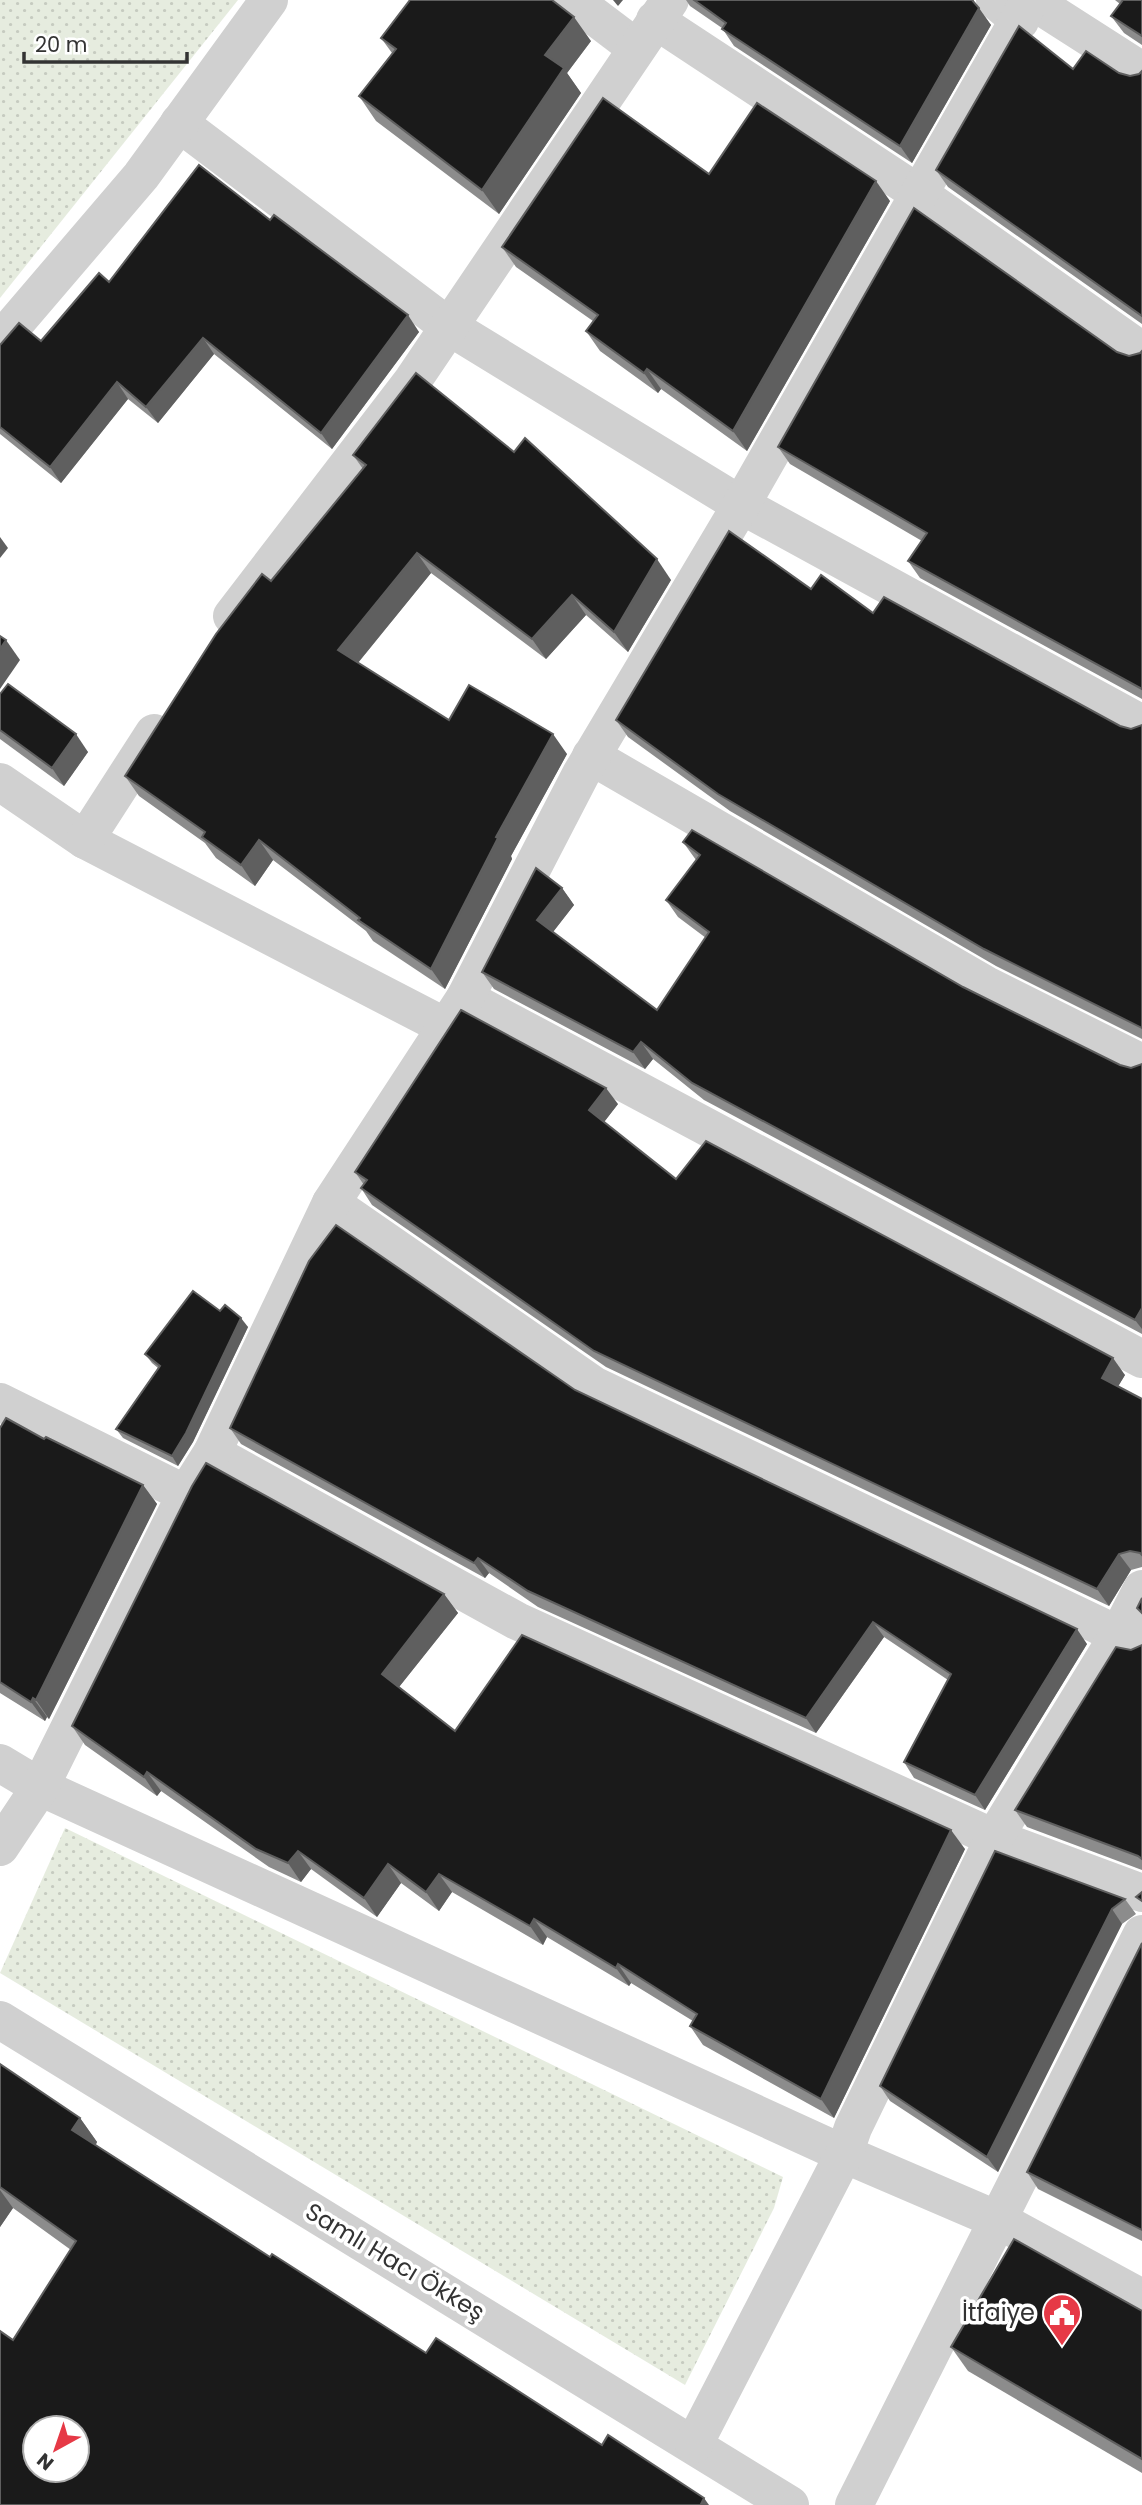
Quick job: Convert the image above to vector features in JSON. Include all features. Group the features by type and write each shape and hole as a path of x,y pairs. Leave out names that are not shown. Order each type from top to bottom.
{"street":[{"path":"0,341 141,176 269,0"},
{"path":"573,0 654,22 918,193 1142,351"},
{"path":"0,1847 40,1787 186,1494 212,1453 331,1203 455,1013 591,756 741,505 918,193 1019,5 1142,71"},
{"path":"212,642 413,380 654,22"},
{"path":"178,123 448,326 741,505 1142,724"},
{"path":"85,840 175,700"},
{"path":"591,756 986,985 1142,1063"},
{"path":"0,782 85,840 455,1013 1142,1359"},
{"path":"331,1203 594,1386 1130,1641"},
{"path":"0,1402 186,1494"},
{"path":"212,1453 517,1621 994,1838 1142,1893"},
{"path":"694,2444 844,2154 853,2128 994,1838 1130,1641 1142,1589"},
{"path":"0,1763 40,1787 844,2154 1000,2221 1142,2298"},
{"path":"854,2505 1000,2221 1142,1934"},
{"name":"Samlı Hacı Ökkeş","path":"0,2020 790,2505"}],"shaded area":[{"path":"0,0 238,0 0,298"},
{"path":"65,1828 783,2177 774,2208 685,2385 0,1973"}],"building":[{"path":"410,0 552,0 574,17 545,55 564,68 482,190 359,96 396,49 381,38"},
{"path":"694,0 972,0 979,8 900,146 722,29 726,23"},
{"path":"1123,0 1142,0 1142,36 1111,16"},
{"path":"1019,26 1073,69 1086,51 1119,73 1130,76 1142,71 1142,316 936,170"},
{"path":"603,98 709,174 757,103 876,181 733,431 647,369 644,373 586,331 598,315 502,247"},
{"path":"199,165 270,220 274,215 408,315 321,433 203,338 146,407 117,382 50,467 0,427 0,345 19,323 41,341 99,273 109,282"},
{"path":"914,208 1117,352 1129,356 1142,351 1142,689 908,561 927,533 778,447"},
{"path":"416,373 514,452 525,438 657,559 614,632 572,595 532,639 417,553 338,650 449,720 469,685 553,734 496,837 498,838 431,969 358,920 360,918 259,840 241,865 202,837 205,832 125,776 216,634 262,574 271,581 366,465 353,455"},
{"path":"729,531 811,589 821,575 873,613 884,597 1120,726 1131,729 1142,725 1142,1028 984,949 718,794 616,720"},
{"path":"0,636 6,640 0,649"},
{"path":"8,684 76,734 52,768 0,730 0,694"},
{"path":"692,830 963,987 1120,1065 1131,1068 1142,1064 1142,1308 1135,1320 692,1083 641,1042 633,1052 482,972 536,868 562,888 537,920 657,1010 709,932 666,900 700,855 683,842"},
{"path":"461,1010 606,1088 589,1110 676,1179 706,1141 1113,1358 1102,1378 1142,1399 1142,1555 1130,1551 1119,1554 1097,1589 594,1351 361,1188 367,1180 355,1172"},
{"path":"336,1225 575,1390 1077,1629 975,1795 904,1762 951,1674 873,1622 806,1718 528,1591 478,1558 474,1563 230,1428 309,1261"},
{"path":"193,1291 220,1311 225,1305 241,1318 186,1433 172,1456 116,1429 160,1366 145,1354"},
{"path":"6,1418 44,1439 46,1437 143,1485 36,1700 33,1698 31,1702 0,1682 0,1428"},
{"path":"206,1463 444,1594 382,1674 455,1731 522,1635 951,1830 821,2099 690,2026 697,2014 618,1964 616,1968 534,1919 530,1926 439,1874 426,1892 388,1864 364,1898 298,1851 288,1863 256,1849 147,1772 144,1777 72,1726"},
{"path":"1142,1598 1142,1613 1137,1608"},
{"path":"1142,1645 1142,1859 1015,1810 1116,1647 1131,1650"},
{"path":"995,1851 1125,1899 1112,1909 987,2157 880,2086"},
{"path":"1142,1943 1142,2230 1027,2172"},
{"path":"0,2064 80,2118 72,2130 270,2257 272,2254 426,2353 436,2338 602,2445 608,2435 704,2498 701,2504 703,2505 0,2505 0,2331 13,2340 76,2241 0,2187"},
{"name":"İtfaiye","path":"1014,2239 1142,2311 1142,2459 951,2347"}],"place":[{"name":"İtfaiye","path":"1062,2347"}]}
